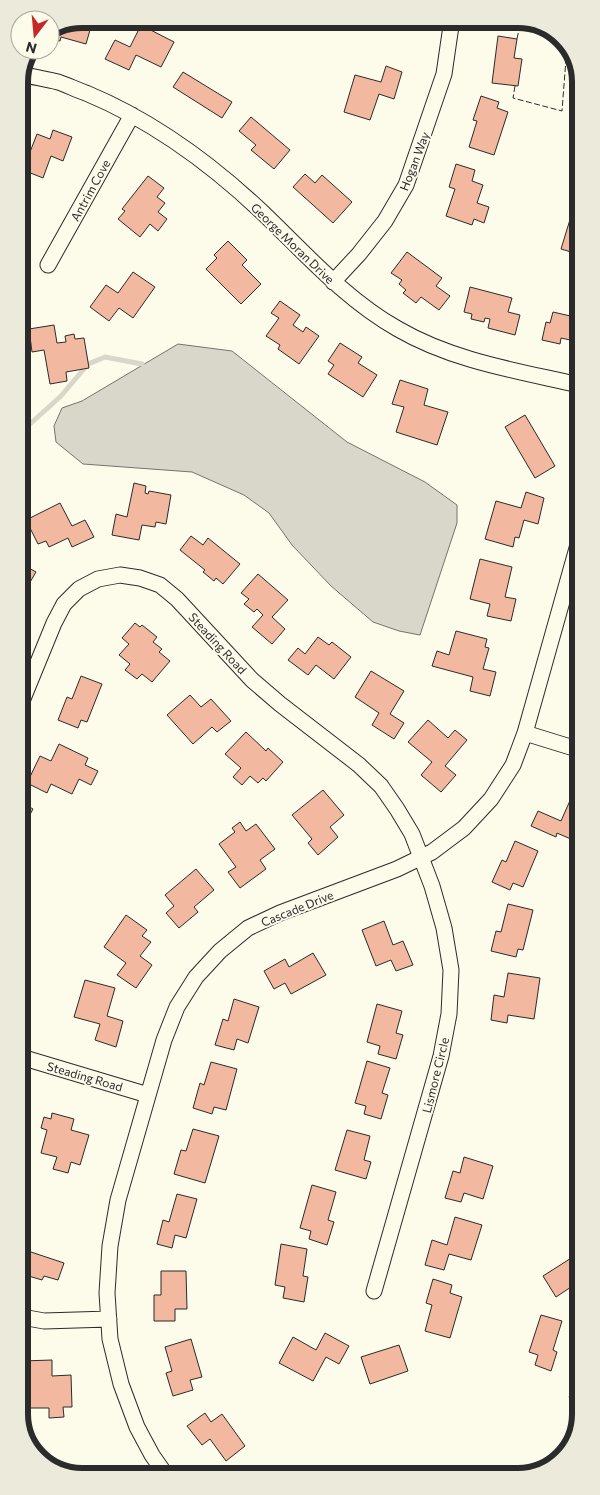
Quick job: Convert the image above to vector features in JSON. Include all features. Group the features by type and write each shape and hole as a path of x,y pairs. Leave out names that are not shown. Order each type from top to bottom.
{"street":[{"name":"Hogan Way","path":"332,282 359,254 385,221 406,185 444,74 451,28"},
{"name":"George Moran Drive","path":"28,76 59,82 132,115 212,168 260,210 332,282 361,305 398,330 439,349 482,362 572,383"},
{"name":"Antrim Cove","path":"48,264 132,115"},
{"name":"Cascade Drive","path":"160,1467 137,1428 121,1384 110,1339 107,1293 110,1246 118,1200 164,1040 177,1007 196,977 220,951 248,928 280,913 397,869 432,852 464,828 491,799 513,765 525,733 572,566"},
{"name":"Steading Road","path":"28,688 54,623 64,604 79,589 98,580 120,575 140,578 160,585 177,599 252,680 359,765 381,786 398,809 412,834 420,858"},
{"path":"525,733 572,748"},
{"name":"Lismore Circle","path":"374,1291 442,1056 449,1014 451,970 444,928 432,886 420,858"},
{"name":"Steading Road","path":"27,1059 148,1095"},
{"path":"27,1318 44,1321 109,1319"}],"shaded area":[{"path":"178,344 232,351 347,442 425,482 457,505 457,523 420,635 399,631 373,622 331,586 292,545 269,513 244,495 192,472 83,464 56,442 54,426 62,408 82,401"}],"building":[{"path":"91,27 86,44 61,37 60,41 61,32"},
{"path":"140,27 145,27 174,42 161,67 136,55 129,70 105,59 115,40 130,47"},
{"path":"498,36 517,39 514,58 522,59 518,86 492,83"},
{"path":"386,66 402,72 394,99 379,94 370,120 344,112 355,75 381,82"},
{"path":"183,72 232,102 222,118 173,87"},
{"path":"481,96 499,102 497,108 508,112 494,155 469,147 477,121 473,120"},
{"path":"251,117 290,150 274,169 251,150 256,145 239,131"},
{"path":"53,130 72,137 63,161 51,156 43,178 28,172 28,157 37,134 50,139"},
{"path":"456,164 475,170 472,181 483,185 477,203 489,207 484,223 474,219 472,225 446,216 455,189 449,187"},
{"path":"305,174 315,183 322,175 352,202 333,223 293,187"},
{"path":"148,176 164,188 157,197 165,203 158,212 167,219 158,231 150,224 140,237 118,219 125,211 122,209"},
{"path":"572,213 572,252 561,249"},
{"path":"228,241 247,260 242,265 261,284 241,304 206,269 217,258 214,255"},
{"path":"407,252 442,278 436,286 450,296 439,310 421,297 416,303 403,293 406,290 399,284 402,280 391,273"},
{"path":"133,272 155,287 133,318 119,308 109,321 90,307 106,285 118,293"},
{"path":"470,287 512,298 508,312 520,315 515,335 488,328 490,319 485,318 484,322 471,319 472,314 464,312"},
{"path":"280,301 300,315 293,325 303,332 306,327 319,336 299,364 278,349 280,345 266,336 279,318 271,313"},
{"path":"553,312 572,316 572,340 561,338 560,344 542,340 546,322 550,323"},
{"path":"54,325 57,343 66,342 65,336 74,334 75,339 84,338 89,368 66,372 67,381 50,384 44,350 32,352 29,329"},
{"path":"340,343 362,357 358,363 377,375 363,397 328,374 334,365 328,361"},
{"path":"400,380 428,389 424,405 448,412 437,445 396,432 404,407 392,404"},
{"path":"525,415 555,466 535,478 505,427"},
{"path":"134,483 146,486 145,493 148,494 149,491 171,495 166,524 156,522 155,527 142,525 139,540 112,535 116,514 127,517"},
{"path":"526,492 544,498 538,524 524,520 519,538 515,537 513,547 485,539 496,501 521,508"},
{"path":"60,503 72,526 85,520 94,537 72,547 68,538 49,547 46,541 38,544 28,523 28,519"},
{"path":"191,536 203,545 208,538 240,564 223,584 216,578 214,581 203,572 205,570 180,550"},
{"path":"480,559 512,567 505,597 516,599 511,621 487,616 490,604 470,599"},
{"path":"28,567 36,572 28,586"},
{"path":"258,574 288,600 272,617 285,629 272,644 252,627 263,615 257,609 254,612 244,604 249,599 241,593"},
{"path":"135,623 140,627 142,625 157,637 153,642 162,649 159,652 170,661 152,682 142,674 137,679 125,670 130,664 119,655 129,644 122,638"},
{"path":"456,631 487,639 485,647 489,648 483,669 496,672 490,696 470,691 473,677 432,666 437,651 449,655"},
{"path":"318,637 329,645 332,642 351,657 334,679 316,665 308,675 288,660 298,648 305,654"},
{"path":"371,671 404,691 390,714 404,723 394,739 372,725 379,713 355,697"},
{"path":"81,676 102,684 87,722 81,720 78,728 58,720 67,697 72,699"},
{"path":"190,695 201,707 211,699 231,721 217,732 212,727 193,744 167,715"},
{"path":"428,720 448,738 455,730 467,740 445,766 456,775 441,792 421,775 432,762 408,742"},
{"path":"246,732 266,751 268,748 283,762 266,781 263,778 258,783 250,776 242,785 233,777 241,768 225,754"},
{"path":"59,744 88,758 85,765 98,771 91,785 79,779 72,794 51,784 47,793 27,783 40,756 51,761"},
{"path":"323,790 344,815 330,827 338,837 318,855 308,843 312,839 292,815"},
{"path":"572,796 572,840 557,833 556,837 531,826 538,811 561,821"},
{"path":"27,806 33,809 27,819"},
{"path":"240,822 246,831 256,824 275,849 260,860 266,869 240,888 228,872 236,867 219,844 235,832 232,828"},
{"path":"515,841 538,851 523,887 513,883 510,890 492,882 502,860 506,862"},
{"path":"196,869 214,890 194,907 198,912 179,928 166,913 174,906 165,895"},
{"path":"508,904 533,910 523,950 518,949 516,957 491,951 496,931 501,932"},
{"path":"126,915 147,930 142,936 151,942 140,956 152,965 136,988 117,975 126,963 104,947"},
{"path":"384,921 393,945 403,941 413,965 396,971 391,960 376,966 362,930"},
{"path":"313,953 326,975 291,994 285,983 274,989 264,971 285,959 289,967"},
{"path":"508,973 540,978 534,1019 508,1015 507,1023 491,1020 494,995 504,997"},
{"path":"85,980 115,988 107,1016 123,1021 116,1047 95,1040 100,1024 74,1017"},
{"path":"234,999 259,1007 248,1043 237,1039 234,1050 215,1045 223,1019 228,1021"},
{"path":"377,1004 402,1011 396,1033 403,1035 396,1059 378,1054 380,1046 367,1042"},
{"path":"367,1061 390,1068 382,1093 388,1095 381,1119 364,1114 366,1106 355,1103"},
{"path":"211,1062 237,1069 226,1110 214,1107 212,1114 193,1108 200,1083 204,1085"},
{"path":"52,1113 74,1119 71,1130 89,1135 80,1165 71,1162 68,1173 53,1169 57,1157 41,1153 47,1130 41,1128 44,1117 51,1119"},
{"path":"193,1129 219,1136 205,1183 174,1174 181,1150 186,1151"},
{"path":"347,1130 370,1136 364,1160 371,1162 366,1179 335,1170"},
{"path":"464,1157 493,1166 483,1199 464,1193 461,1202 445,1198 453,1171 460,1173"},
{"path":"312,1185 336,1192 328,1220 334,1222 327,1245 309,1239 311,1231 300,1228"},
{"path":"177,1194 197,1199 186,1238 175,1235 172,1248 157,1244 163,1220 169,1222"},
{"path":"455,1217 482,1225 471,1260 449,1254 444,1270 425,1265 432,1240 447,1245"},
{"path":"281,1244 307,1249 303,1276 308,1277 304,1302 283,1298 285,1287 275,1285"},
{"path":"27,1251 64,1263 58,1280 44,1276 42,1280 27,1276"},
{"path":"572,1258 572,1286 556,1297 543,1276"},
{"path":"161,1271 186,1271 187,1309 175,1309 175,1321 154,1321 154,1295 161,1295"},
{"path":"433,1279 452,1285 450,1293 462,1297 450,1338 425,1331 432,1305 426,1303"},
{"path":"541,1315 562,1321 553,1350 557,1352 551,1371 535,1365 538,1355 529,1352"},
{"path":"325,1333 349,1346 339,1364 326,1357 313,1381 279,1363 293,1337 316,1350"},
{"path":"191,1339 202,1377 190,1380 193,1390 173,1396 166,1373 172,1371 165,1347"},
{"path":"399,1345 408,1371 370,1384 361,1357"},
{"path":"52,1360 52,1376 71,1375 72,1407 63,1407 64,1417 49,1418 49,1408 28,1408 27,1361"},
{"path":"205,1413 211,1422 222,1414 245,1446 226,1461 210,1439 202,1445 187,1426"}],"waterway":[{"path":"28,426 61,396 88,364 105,357 142,364"}],"fence":[{"path":"517,39 519,29 537,30"},
{"path":"515,86 513,98 562,111 566,57"}]}
